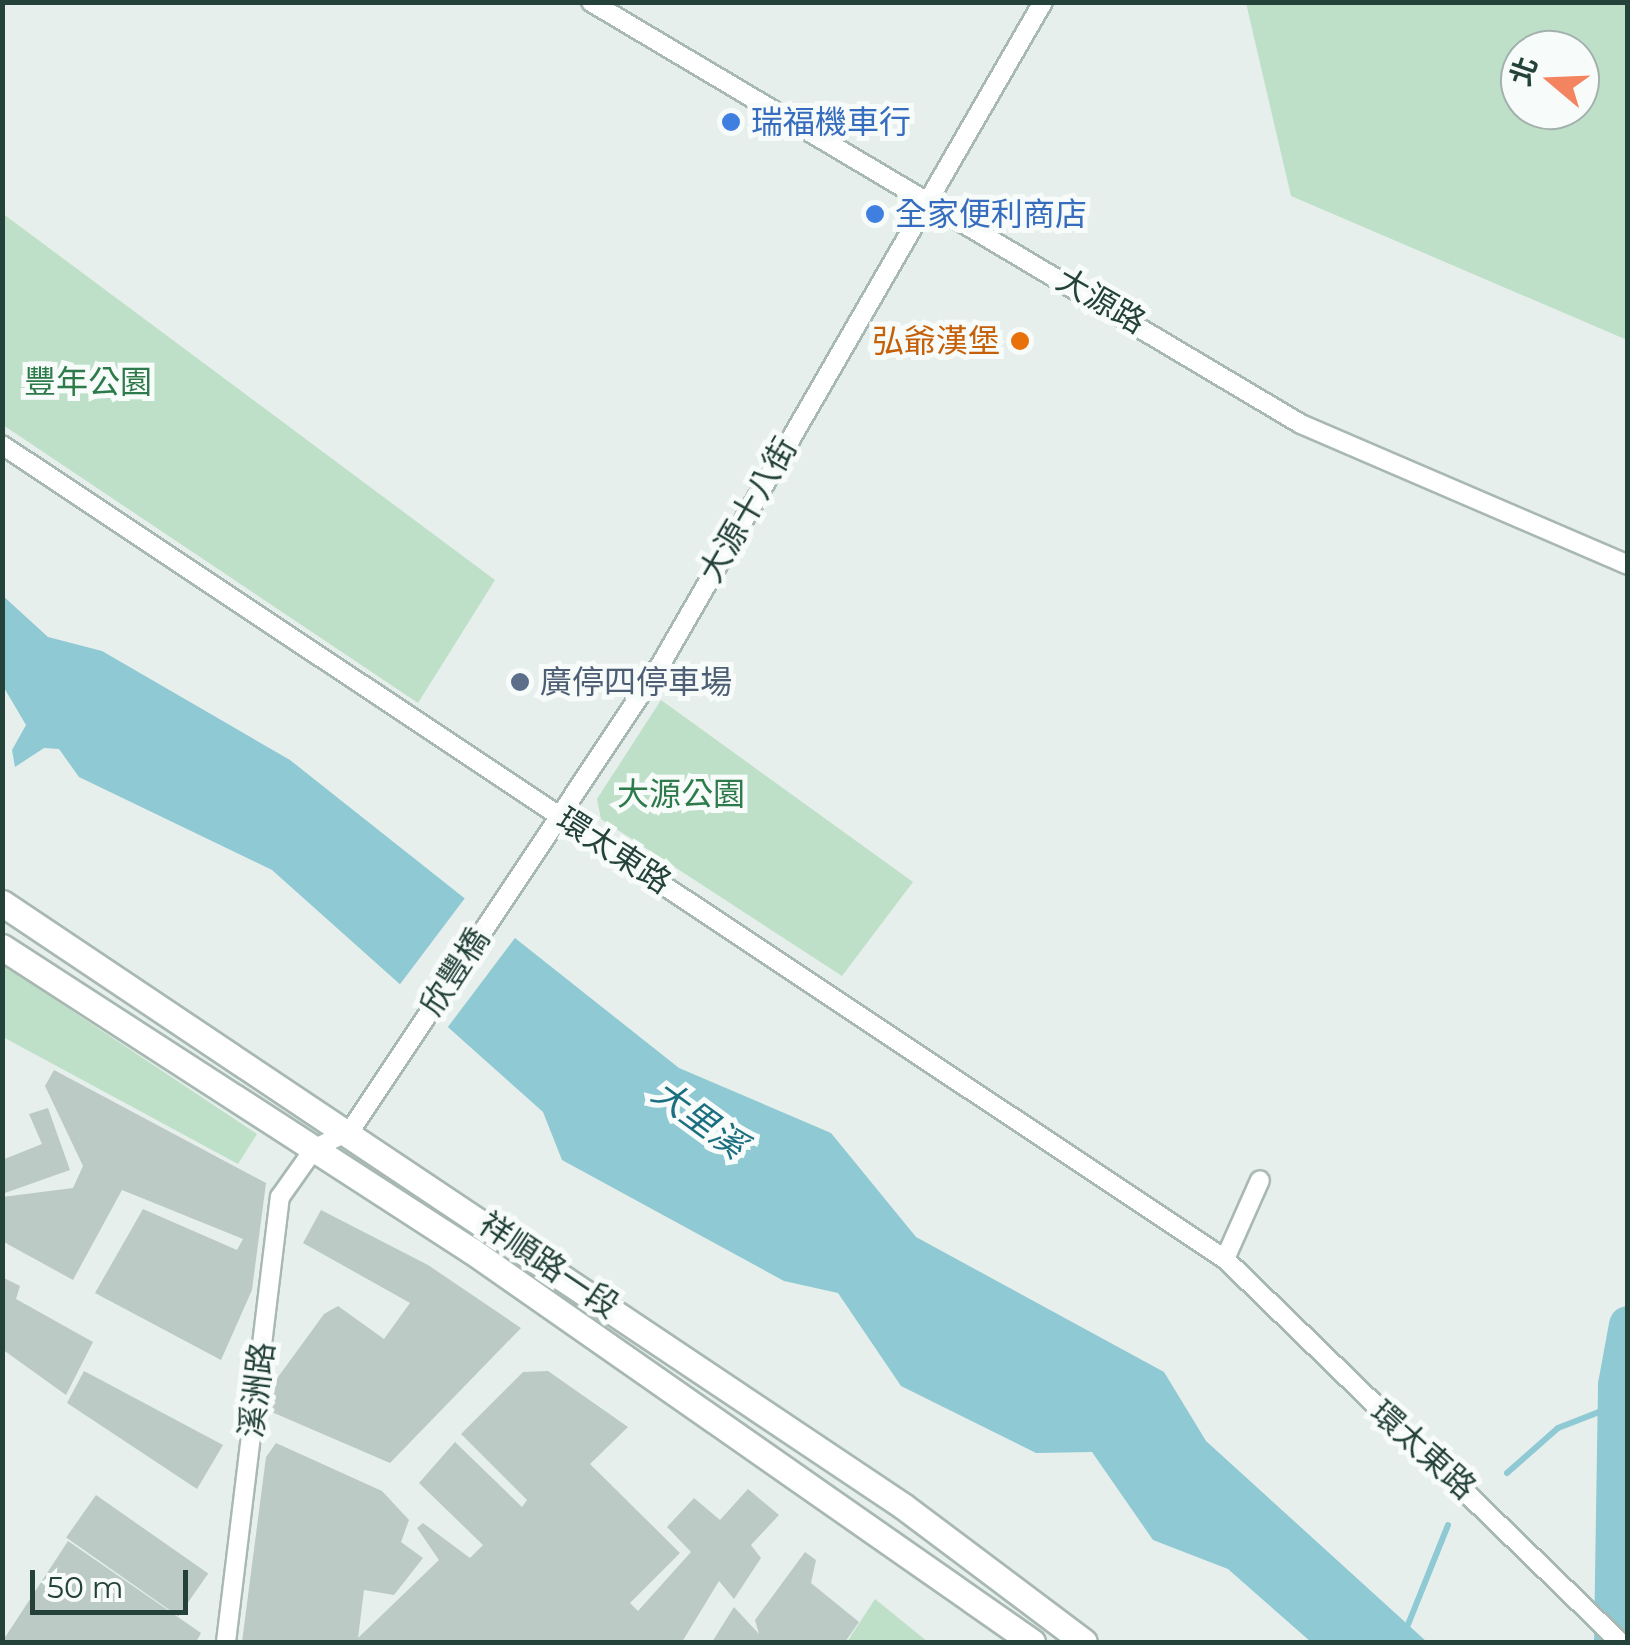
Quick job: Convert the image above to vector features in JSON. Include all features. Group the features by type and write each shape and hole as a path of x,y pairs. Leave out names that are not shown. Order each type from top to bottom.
{"street":[{"name":"大源路","path":"591,2 1301,424 1628,565"},
{"name":"大源十八街","path":"558,814 662,662 1043,2"},
{"name":"環太東路","path":"2,445 1224,1259 1620,1642"},
{"name":"欣豐橋","path":"351,1130 558,814"},
{"name":"祥順路一段","path":"2,903 351,1130 903,1506 1084,1642"},
{"name":"祥順路一段","path":"2,946 314,1149 1032,1642"},
{"path":"314,1149 351,1130"},
{"name":"溪洲路","path":"226,1642 280,1197 314,1149"},
{"path":"1224,1259 1260,1180"}],"green space":[{"path":"1246,3 1627,3 1627,340 1291,196"},
{"name":"豐年公園","path":"2,213 495,580 418,703 3,425"},
{"name":"大源公園","path":"661,700 913,882 842,976 601,819 597,799"},
{"path":"3,965 257,1134 238,1164 3,1037"},
{"path":"875,1599 928,1642 847,1642"}],"water":[{"name":"大里溪","path":"2,595 48,637 102,651 290,760 679,1068 831,1133 916,1237 1164,1372 1206,1441 1427,1642 1311,1642 1228,1569 1153,1540 1092,1452 1036,1453 901,1386 838,1293 784,1281 562,1160 543,1112 272,870 79,777 59,749 44,748 15,767 12,750 26,725 3,686"}],"pier":[{"path":"468,894 519,933 444,1032 393,993"}],"building":[{"path":"54,1070 266,1183 252,1290 221,1360 95,1293 143,1209 237,1250 243,1239 122,1190 73,1280 2,1241 2,1197 73,1188 83,1166 45,1086"},
{"path":"48,1108 70,1170 2,1194 2,1160 42,1144 29,1114"},
{"path":"321,1210 428,1265 521,1328 390,1463 267,1410 270,1388 324,1314 338,1306 384,1339 410,1303 303,1243"},
{"path":"2,1277 20,1286 16,1299 93,1342 66,1395 2,1349"},
{"path":"84,1371 223,1445 197,1489 67,1403"},
{"path":"548,1371 628,1427 590,1464 680,1553 630,1603 638,1611 691,1552 667,1527 694,1498 720,1520 748,1489 779,1515 751,1545 761,1558 734,1599 719,1581 682,1642 242,1642 266,1457 276,1443 382,1491 409,1520 401,1542 423,1558 394,1595 364,1590 358,1638 439,1560 417,1528 423,1523 470,1558 483,1545 419,1483 455,1442 522,1507 527,1500 461,1434 523,1372"},
{"path":"96,1495 208,1574 178,1616 66,1538"},
{"path":"68,1541 201,1633 196,1642 2,1642"},
{"path":"805,1552 816,1560 811,1583 859,1622 845,1642 712,1642 734,1607 759,1634 755,1620"}],"waterway":[{"path":"1613,1642 1617,1385 1628,1325"},
{"path":"1507,1473 1558,1428 1617,1405"},
{"path":"1401,1642 1448,1525"}],"place":[{"name":"瑞福機車行","path":"731,122"},
{"name":"全家便利商店","path":"875,214"},
{"name":"弘爺漢堡","path":"1020,341"},
{"name":"廣停四停車場","path":"520,682"}]}
